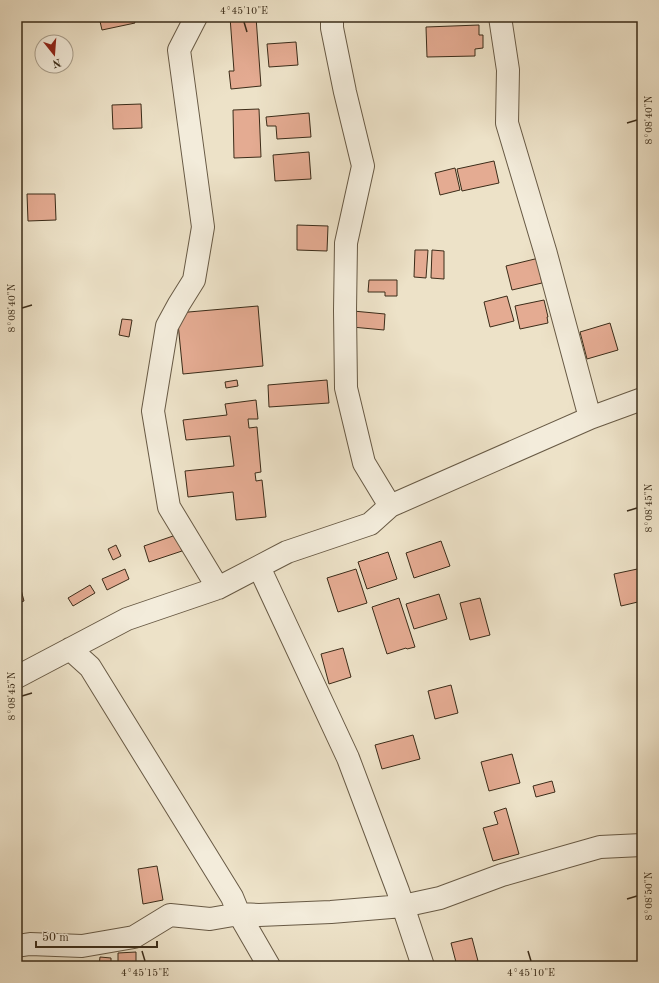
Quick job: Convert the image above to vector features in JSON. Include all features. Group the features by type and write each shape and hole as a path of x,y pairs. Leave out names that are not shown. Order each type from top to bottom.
{"street":[{"path":"196,17 179,50 203,227 194,280 179,304 168,326 153,411 169,507 218,588"},
{"path":"500,17 508,70 507,123 546,254 590,418"},
{"path":"330,21 363,166 346,243 346,388 364,464 390,506"},
{"path":"17,677 127,619 218,588 287,552 370,524 390,506 590,418 642,399"},
{"path":"260,567 348,758 403,906 423,966"},
{"path":"70,649 90,667 232,897 239,914 269,966"},
{"path":"17,946 30,944 82,946 134,937 170,914 210,919 239,914 267,915 331,912 403,906 440,898 502,875 600,847 642,845"}],"building":[{"path":"99,17 133,17 135,23 102,30"},
{"path":"230,17 256,17 261,86 231,89 229,71 234,71"},
{"path":"433,17 467,17 467,21 433,21"},
{"path":"479,25 479,35 483,35 483,48 475,49 475,56 427,57 426,27"},
{"path":"296,42 298,65 269,67 267,44"},
{"path":"141,104 142,128 113,129 112,105"},
{"path":"259,109 261,157 234,158 233,110"},
{"path":"309,113 311,137 277,139 276,126 267,126 266,117"},
{"path":"309,152 311,179 275,181 273,155"},
{"path":"494,161 499,183 462,191 457,169"},
{"path":"455,168 460,190 440,195 435,173"},
{"path":"27,194 55,194 56,220 28,221"},
{"path":"297,225 328,226 327,251 297,250"},
{"path":"415,250 428,250 426,278 414,277"},
{"path":"432,250 444,251 444,279 431,278"},
{"path":"539,258 538,263 542,283 512,290 506,266"},
{"path":"369,280 397,280 397,296 385,296 385,292 368,292"},
{"path":"507,296 514,321 490,327 484,302"},
{"path":"544,300 548,323 520,329 515,306"},
{"path":"258,306 263,366 183,374 177,313"},
{"path":"353,311 385,314 384,330 352,327"},
{"path":"122,319 132,320 129,337 119,335"},
{"path":"610,323 618,350 587,359 580,332"},
{"path":"237,380 238,386 226,388 225,382"},
{"path":"327,380 329,403 269,407 268,385"},
{"path":"256,400 258,419 248,419 249,428 257,427 261,472 255,473 256,481 262,480 266,517 236,520 233,492 188,497 185,471 234,466 230,436 186,440 183,420 227,415 225,404"},
{"path":"176,535 182,551 149,562 144,546"},
{"path":"441,541 450,566 414,578 406,553"},
{"path":"116,545 121,556 113,560 108,549"},
{"path":"388,552 397,579 367,589 358,562"},
{"path":"642,568 642,601 621,606 614,574"},
{"path":"125,569 129,579 107,590 102,579"},
{"path":"356,569 367,603 338,612 327,578"},
{"path":"17,575 24,601 17,603"},
{"path":"90,585 95,593 73,606 68,598"},
{"path":"439,594 447,619 414,629 406,604"},
{"path":"399,598 415,647 406,648 387,654 372,607"},
{"path":"480,598 490,635 470,640 460,603"},
{"path":"343,648 351,677 329,684 321,654"},
{"path":"451,685 458,713 435,719 428,691"},
{"path":"413,735 420,759 382,769 375,745"},
{"path":"512,754 520,783 489,791 481,762"},
{"path":"552,781 555,792 536,797 533,786"},
{"path":"506,808 519,854 493,861 483,828 498,824 494,812"},
{"path":"157,866 163,900 143,904 138,869"},
{"path":"472,938 478,961 457,966 451,943"},
{"path":"136,952 136,966 118,966 118,953"},
{"path":"100,957 111,958 111,966 99,966"}]}
